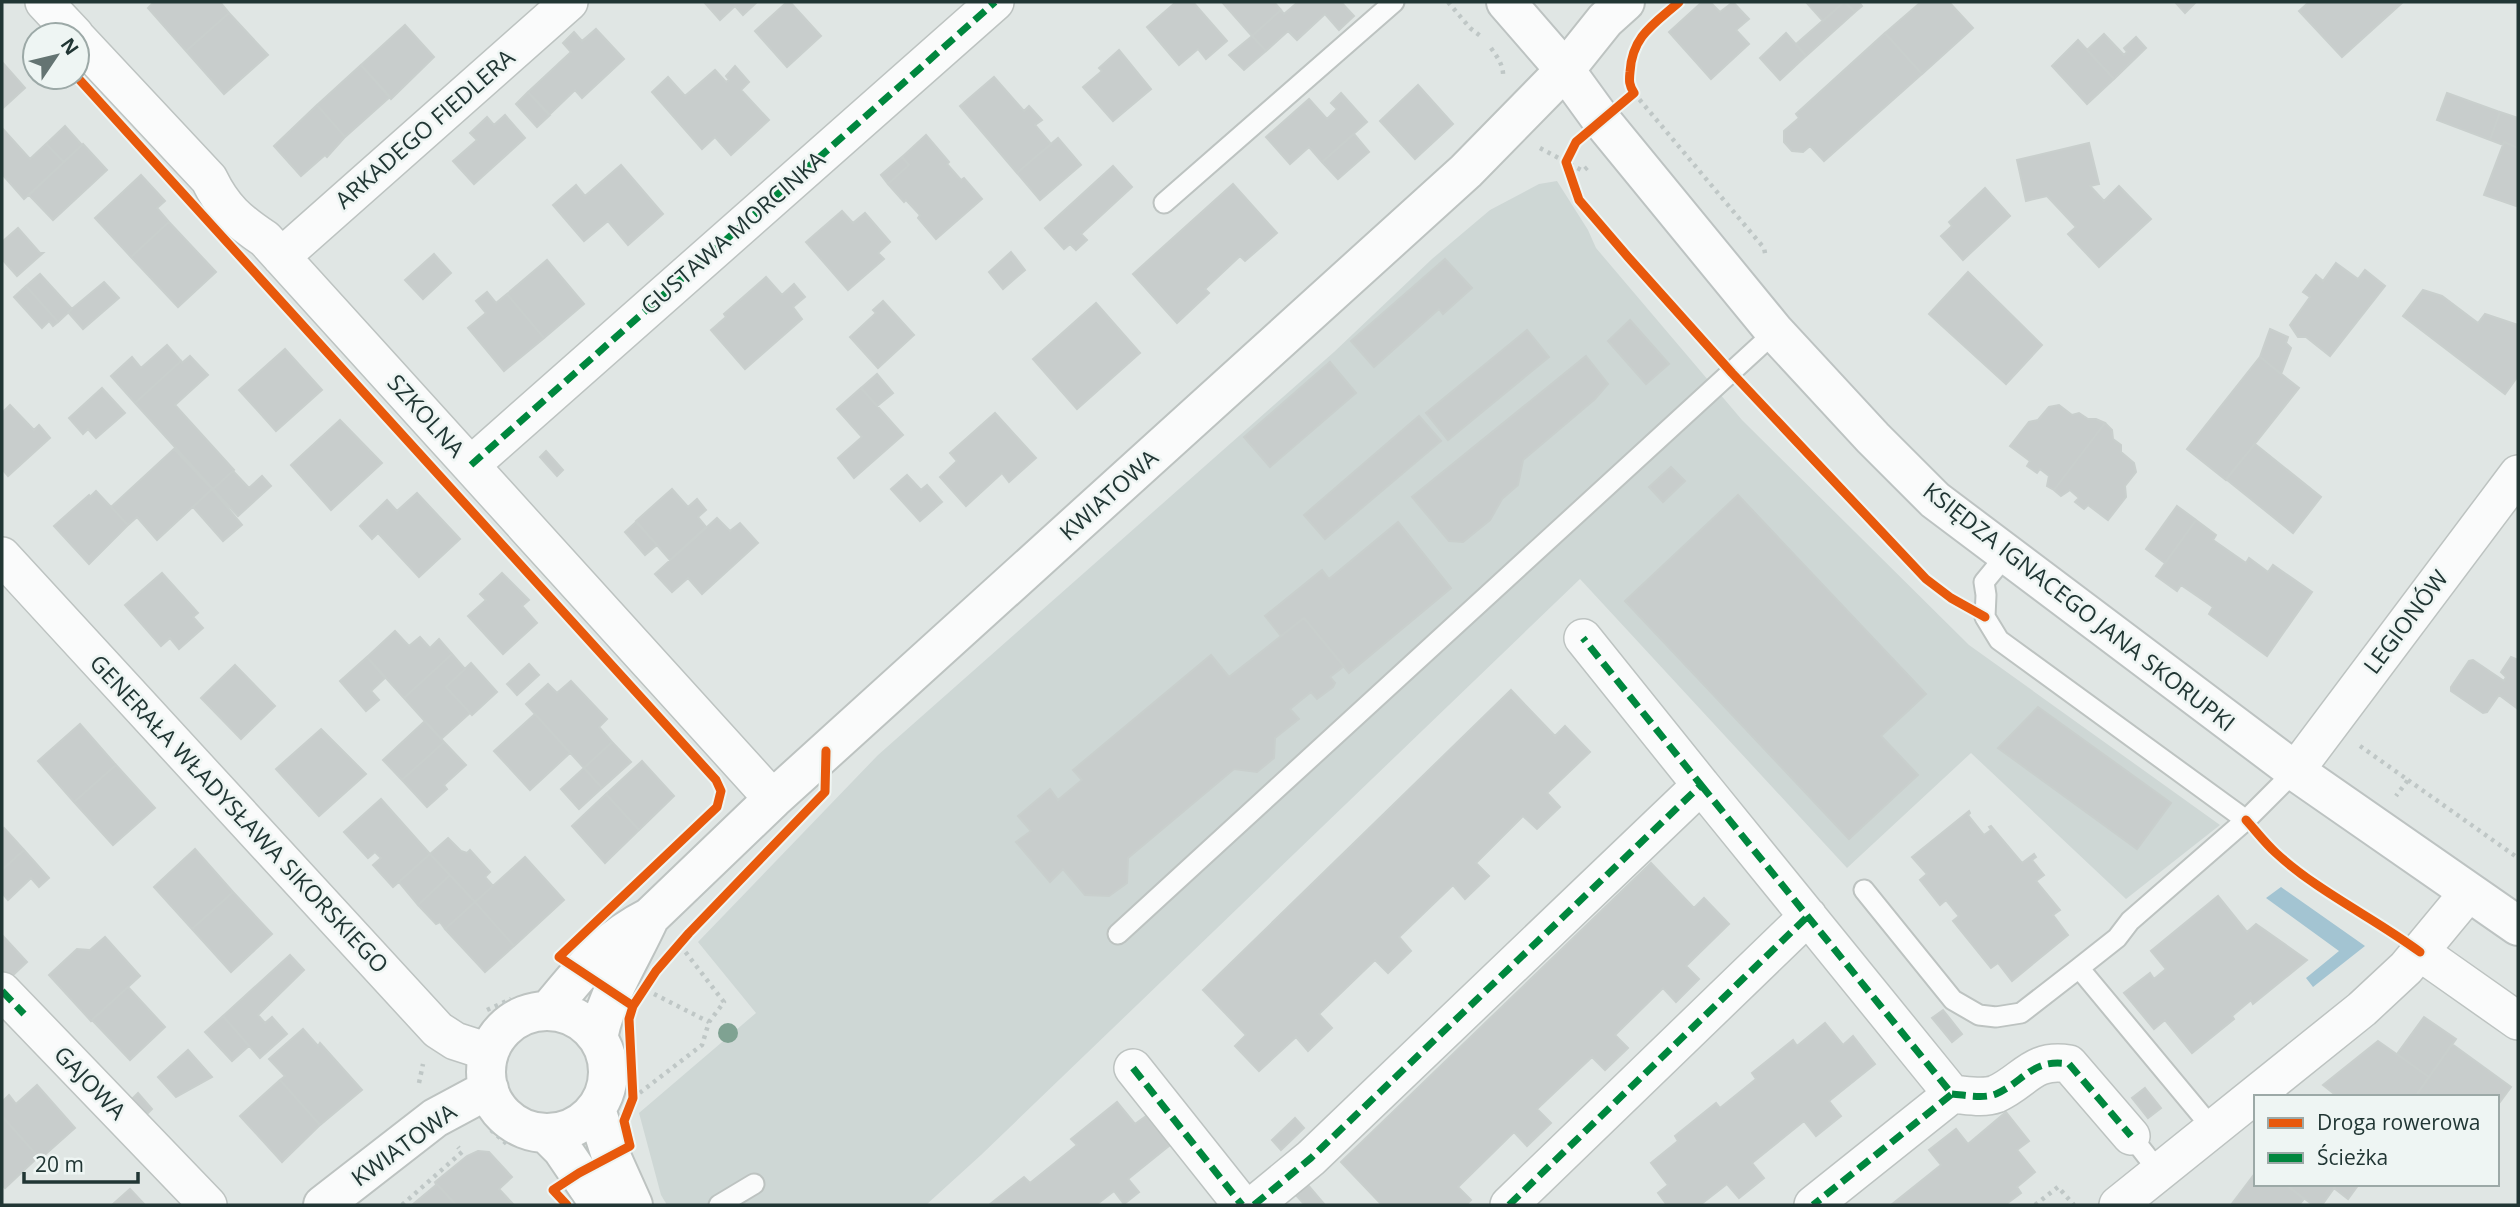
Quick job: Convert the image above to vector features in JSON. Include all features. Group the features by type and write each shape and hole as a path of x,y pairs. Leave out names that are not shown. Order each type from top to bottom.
{"street":[{"name":"SZKOLNA","path":"44,2 62,21"},
{"name":"ARKADEGO FIEDLERA","path":"281,257 569,2"},
{"name":"GUSTAWA MORCINKA","path":"471,465 995,2"},
{"name":"KSIĘDZA IGNACEGO JANA SKORUPKI","path":"1506,2 1565,70 1602,121 1775,332 1873,438 1935,500 2295,771 2518,926"},
{"name":"KWIATOWA","path":"548,1011 601,949 626,930 650,917 773,799 1466,171 1565,70 1605,20 1625,2"},
{"name":"SZKOLNA","path":"91,52 208,179 219,199 240,222 264,239 281,257 773,799"},
{"name":"LEGIONÓW","path":"2295,771 2518,474"},
{"name":"GENERAŁA WŁADYSŁAWA SIKORSKIEGO","path":"2,555 438,1030 462,1044 487,1089"},
{"path":"1583,638 1952,1094"},
{"path":"1254,1205 1311,1158 1701,785"},
{"path":"2255,1095 2362,1009 2406,968 2469,892"},
{"path":"1509,1205 1808,916"},
{"name":"KWIATOWA","path":"598,1038 602,1018 612,994 650,917"},
{"path":"2420,952 2518,1021"},
{"path":"530,1142 574,1128 596,1110 605,1093 608,1074 606,1055 590,1029 571,1016 548,1011 533,1013 506,1027 496,1039 487,1089 493,1101 510,1121 521,1128 530,1142 562,1149 600,1205"},
{"name":"GAJOWA","path":"9,1013 208,1205"},
{"path":"1813,1205 1952,1094 1986,1096 1997,1093 2040,1065 2055,1062 2069,1064 2131,1136"},
{"path":"1133,1068 1242,1205"},
{"name":"KWIATOWA","path":"323,1205 435,1118 487,1089"},
{"path":"2123,1204 2254,1096"},
{"path":"596,1110 611,1156 633,1205"}],"lane":[{"path":"1164,203 1394,2"},
{"path":"1118,934 1775,332"},
{"path":"2007,554 1984,582 1985,617 1999,640 2246,820"},
{"path":"1864,890 1953,1000 1979,1015 1996,1017 2021,1013 2117,938 2130,921 2246,820 2295,771"},
{"path":"2079,968 2213,1129"},
{"path":"2131,1136 2160,1173"},
{"path":"719,1205 754,1184"}],"path":[{"path":"1448,2 1470,28 1484,39"},
{"path":"1566,162 1576,142 1634,93 1764,248 1766,260"},
{"path":"2357,743 2518,858"},
{"path":"2374,824 2408,780"},
{"path":"632,1099 702,1045 709,1023 724,1002 680,944"},
{"path":"643,989 709,1023"},
{"path":"487,1089 530,1142"},
{"path":"402,1205 462,1152 455,1144"},
{"path":"2035,1205 2058,1187 2074,1205"}],"shaded area":[{"path":"1557,181 1588,230 1596,248 1742,420 1969,645 2220,825 2126,899 1971,753 1847,868 1580,579 926,1205 667,1205 661,1195 639,1113 756,1013 698,942 878,755 1334,352 1432,259 1490,210 1539,184"}],"water":[{"path":"2281,887 2365,946 2313,987 2306,978 2339,951 2266,898"}],"building":[{"path":"154,2 220,2 229,13 186,51 148,8"},
{"path":"704,2 756,3 743,15 735,6 720,20"},
{"path":"790,2 821,36 787,67 755,31"},
{"path":"1176,2 1193,2 1227,41 1206,59 1198,49 1179,65 1147,27"},
{"path":"1222,2 1274,2 1281,10 1252,36"},
{"path":"1298,2 1341,2 1354,16 1339,30 1325,14 1297,40 1288,31 1266,51 1252,36 1281,10 1284,14"},
{"path":"1702,2 1710,2 1720,12 1733,2 1749,19 1736,30 1749,44 1711,79 1669,32"},
{"path":"1806,2 1844,2 1823,21"},
{"path":"1844,2 1855,12 1806,56 1796,44"},
{"path":"1845,2 1859,2 1862,6 1855,12"},
{"path":"1921,2 1949,2 1973,28 1922,74 1885,33"},
{"path":"2175,2 2196,2 2185,13"},
{"path":"2309,2 2403,2 2342,57 2299,11"},
{"path":"229,13 268,55 224,94 186,51"},
{"path":"405,25 434,57 391,99 361,65"},
{"path":"596,29 624,59 582,98 575,90 549,115 528,92 571,52 563,43 574,32 582,41"},
{"path":"1786,33 1806,56 1780,80 1760,58"},
{"path":"1885,33 1922,74 1824,161 1810,146 1803,152 1792,151 1784,142 1784,131 1799,118 1796,114"},
{"path":"2104,34 2124,55 2127,52 2124,48 2136,37 2146,48 2114,79 2087,50"},
{"path":"1252,36 1266,51 1244,70 1229,55"},
{"path":"2078,40 2114,79 2087,104 2052,66"},
{"path":"1119,50 1151,89 1113,121 1083,87 1102,71 1099,68"},
{"path":"2,62 21,83 22,91 2,109"},
{"path":"361,65 390,97 345,137 317,105"},
{"path":"735,66 749,82 741,90 769,120 731,155 715,137 702,149 652,92 668,77 685,96 715,70 726,82 729,80 726,76"},
{"path":"994,77 1024,111 1029,106 1042,120 1035,125 1051,144 1017,173 960,106"},
{"path":"1418,85 1453,124 1415,159 1380,121"},
{"path":"528,92 550,115 537,127 516,104"},
{"path":"1341,93 1367,122 1322,162 1309,147 1290,164 1266,137 1309,99 1327,119 1337,109 1331,103"},
{"path":"2447,93 2500,112 2490,140 2437,120"},
{"path":"317,105 345,137 327,157 325,155 301,176 274,146"},
{"path":"2500,112 2518,118 2518,148 2490,140"},
{"path":"505,115 525,138 474,184 453,161 477,140 470,133 487,117 494,125"},
{"path":"65,126 82,145 64,162 46,144"},
{"path":"2,128 30,159 46,144 64,162 24,199 2,174"},
{"path":"1354,134 1369,152 1338,179 1322,162"},
{"path":"926,135 961,180 964,178 982,199 936,239 918,218 920,215 888,184 909,165 902,157"},
{"path":"1058,138 1081,165 1040,200 1017,173"},
{"path":"2504,142 2518,148 2516,206 2484,195"},
{"path":"2089,143 2099,184 2090,186 2104,201 2119,186 2151,219 2099,267 2068,234 2076,227 2047,196 2026,201 2017,160"},
{"path":"83,144 107,170 53,220 29,195"},
{"path":"902,157 909,165 888,184 881,175"},
{"path":"621,165 663,214 628,245 608,221 584,241 553,205 576,185 585,196"},
{"path":"1113,166 1132,187 1081,234 1087,240 1076,250 1070,244 1064,249 1045,228"},
{"path":"141,175 165,201 157,208 169,222 131,257 95,218"},
{"path":"1233,184 1277,233 1245,261 1240,256 1205,289 1209,293 1177,323 1133,274"},
{"path":"1985,188 2010,216 1963,260 1941,236 1952,226 1949,222"},
{"path":"842,211 853,223 865,213 890,242 878,253 884,259 848,290 806,242"},
{"path":"169,222 216,272 178,307 131,257"},
{"path":"18,228 40,253 43,253 17,276 2,259 2,242"},
{"path":"1011,252 1025,270 1003,289 989,272"},
{"path":"434,254 451,273 423,299 405,280"},
{"path":"1445,259 1472,288 1443,314 1439,309 1374,367 1351,341"},
{"path":"547,260 584,304 544,338 507,294"},
{"path":"2336,263 2358,279 2365,270 2385,286 2330,356 2306,337 2298,337 2290,325 2310,297 2303,292 2316,275 2323,281"},
{"path":"1968,272 2042,345 2006,384 1929,314"},
{"path":"40,274 72,309 58,322 26,286"},
{"path":"766,277 782,295 794,284 805,297 793,307 802,319 745,369 711,330 726,317 724,314"},
{"path":"104,282 119,298 83,329 68,312"},
{"path":"26,286 58,322 53,326 49,321 42,328 14,297"},
{"path":"2423,290 2442,296 2478,323 2485,314 2518,325 2518,376 2505,394 2403,316"},
{"path":"487,292 496,303 507,294 544,338 504,371 468,328 486,313 476,301"},
{"path":"883,301 914,335 878,368 850,337 876,313 873,310"},
{"path":"1096,303 1140,353 1077,409 1033,359"},
{"path":"1630,320 1669,364 1646,384 1608,341"},
{"path":"2270,329 2288,337 2286,343 2291,348 2281,374 2260,357"},
{"path":"1527,330 1549,357 1448,440 1426,413"},
{"path":"167,345 181,361 135,403 111,376 132,357 141,368"},
{"path":"285,349 322,390 276,431 239,390"},
{"path":"190,356 208,375 175,405 234,470 213,489 135,403"},
{"path":"1586,356 1608,384 1595,399 1523,460 1518,485 1502,499 1490,520 1463,542 1449,541 1412,497"},
{"path":"2260,357 2299,388 2226,480 2187,449"},
{"path":"1330,362 1356,393 1270,467 1244,437"},
{"path":"877,374 893,393 877,406 861,388"},
{"path":"102,388 125,413 96,438 88,429 83,434 69,418"},
{"path":"861,388 903,435 854,478 838,458 862,437 837,409"},
{"path":"10,405 34,430 39,425 50,438 8,476 2,469 2,413"},
{"path":"2059,405 2072,415 2079,413 2088,419 2105,423 2054,490 2047,486 2049,476 2040,469 2037,473 2027,466 2030,461 2010,446 2029,422 2038,420 2049,407"},
{"path":"995,413 1036,458 1009,482 1002,473 966,506 940,477 957,461 950,453"},
{"path":"1419,416 1441,441 1325,539 1304,515"},
{"path":"340,420 382,463 331,510 291,465"},
{"path":"2105,423 2112,430 2113,439 2121,445 2121,452 2134,463 2136,472 2125,486 2126,497 2108,520 2088,505 2084,509 2075,502 2079,498 2070,490 2061,496 2054,490"},
{"path":"2255,444 2321,497 2293,533 2226,479"},
{"path":"174,449 212,489 157,540 137,517 128,525 111,507"},
{"path":"546,451 563,470 557,476 540,457"},
{"path":"1671,467 1685,481 1663,502 1649,487"},
{"path":"233,471 249,488 262,476 271,486 238,516 213,489"},
{"path":"907,475 921,490 927,485 942,502 920,521 891,489"},
{"path":"212,489 242,525 223,541 193,507"},
{"path":"672,489 688,507 697,499 706,510 698,517 706,527 670,560 636,521"},
{"path":"96,491 128,525 89,564 54,526"},
{"path":"417,493 460,539 419,577 378,533 372,539 360,526 387,500 397,511"},
{"path":"1738,495 1926,694 1881,736 1918,775 1849,839 1625,601"},
{"path":"2177,506 2196,520 2165,563 2146,549"},
{"path":"717,518 730,531 740,523 758,543 702,594 688,578 672,592 655,574"},
{"path":"2196,520 2216,535 2213,540 2246,563 2249,558 2268,572 2273,565 2312,592 2267,656 2209,614 2213,607 2181,585 2177,591 2156,576"},
{"path":"636,522 657,545 645,555 625,532"},
{"path":"1398,522 1451,588 1349,673 1304,618 1281,636 1265,616 1322,570 1329,579"},
{"path":"162,573 198,613 193,617 203,628 179,649 170,638 161,646 125,605"},
{"path":"502,573 529,600 522,606 537,623 503,654 468,616 486,600 480,594"},
{"path":"1304,618 1344,666 1330,677 1335,683 1333,687 1317,699 1311,692 1290,709 1299,719 1275,738 1274,758 1257,772 1234,769 1128,858 1127,883 1109,896 1085,895 1063,869 1050,882 1016,842 1031,831 1018,816 1050,789 1058,800 1082,780 1073,770 1211,655 1229,677"},
{"path":"395,631 409,646 420,637 430,648 439,639 452,654 404,698 367,657"},
{"path":"452,654 465,669 446,687 470,713 441,739 404,698"},
{"path":"367,657 385,678 371,691 379,700 366,711 340,681"},
{"path":"2511,657 2518,660 2518,709 2499,695 2487,712 2483,713 2451,691 2469,661 2473,660 2504,681 2506,677 2501,672"},
{"path":"471,663 497,692 472,715 446,687"},
{"path":"529,664 539,675 517,695 507,684"},
{"path":"235,665 275,706 241,739 201,698"},
{"path":"571,681 607,719 599,727 612,742 584,768 526,704 548,684 557,693"},
{"path":"1511,690 1555,736 1565,726 1590,752 1547,793 1560,807 1537,829 1523,816 1476,863 1489,876 1465,899 1453,885 1399,937 1411,951 1388,973 1375,960 1319,1014 1332,1028 1308,1051 1296,1037 1259,1071 1235,1046 1246,1035 1203,990"},
{"path":"2038,707 2171,803 2137,849 1998,748"},
{"path":"535,714 570,753 530,790 494,751"},
{"path":"425,721 444,742 402,780 383,760"},
{"path":"80,724 116,765 74,802 38,761"},
{"path":"321,729 366,774 319,816 276,769"},
{"path":"444,742 466,765 444,785 447,789 427,807 402,780"},
{"path":"612,742 631,762 602,788 584,768"},
{"path":"642,761 674,796 639,830 606,794"},
{"path":"116,765 155,808 113,845 74,802"},
{"path":"584,768 602,788 579,809 561,789"},
{"path":"606,794 639,830 605,863 572,826"},
{"path":"381,799 430,854 393,887 373,865 381,858 375,852 368,858 344,832"},
{"path":"1969,811 1968,815 1984,835 1991,830 1991,826 2022,863 2034,854 2036,857 2032,860 2044,875 2036,881 2060,910 2053,915 2068,935 2012,981 1998,963 1991,968 1953,921 1959,916 1946,900 1940,905 1920,880 1927,874 1912,857"},
{"path":"4,828 24,850 2,870 2,831"},
{"path":"448,838 461,851 467,853 470,850 490,872 485,877 493,886 475,902 430,854"},
{"path":"195,849 233,892 192,929 154,887"},
{"path":"24,850 49,878 39,887 31,878 8,900 2,893 2,870"},
{"path":"430,854 450,875 418,905 399,882"},
{"path":"525,857 564,900 514,946 475,902"},
{"path":"1651,863 1694,908 1704,898 1729,924 1686,966 1699,979 1676,1002 1663,988 1615,1035 1628,1048 1605,1070 1592,1057 1537,1109 1551,1123 1527,1146 1514,1132 1458,1187 1471,1200 1466,1205 1382,1205 1341,1162"},
{"path":"450,875 475,902 445,929 440,922 436,924 418,905"},
{"path":"233,892 272,934 231,972 192,929"},
{"path":"2218,896 2247,932 2256,924 2307,960 2253,1004 2251,1000 2232,1016 2234,1019 2192,1053 2165,1020 2154,1029 2124,993 2150,973 2154,979 2166,969 2151,951"},
{"path":"475,902 514,946 485,972 445,929"},
{"path":"2,935 27,962 10,978 2,968"},
{"path":"105,937 140,976 91,1021 49,975 77,949 90,950"},
{"path":"290,955 304,970 258,1015 265,1023 272,1017 287,1034 260,1058 223,1016"},
{"path":"128,987 165,1027 130,1060 92,1020"},
{"path":"1943,1010 1962,1034 1952,1042 1932,1018"},
{"path":"223,1016 249,1046 232,1061 205,1032"},
{"path":"2424,1017 2456,1039 2429,1077 2397,1054"},
{"path":"1825,1023 1843,1045 1853,1036 1875,1064 1829,1101 1841,1116 1816,1136 1804,1121 1752,1163 1764,1178 1739,1198 1727,1184 1700,1205 1667,1205 1658,1193 1668,1185 1651,1163 1678,1141 1675,1136 1716,1103 1720,1108 1756,1079 1752,1073 1793,1040 1797,1046"},
{"path":"303,1029 318,1046 320,1043 362,1090 320,1125 280,1080 285,1076 269,1059"},
{"path":"2378,1041 2429,1077 2416,1095 2336,1095 2323,1085"},
{"path":"2452,1044 2511,1087 2499,1103 2499,1095 2416,1095"},
{"path":"188,1050 212,1077 176,1097 158,1077"},
{"path":"280,1080 320,1125 282,1162 240,1116"},
{"path":"37,1085 75,1128 40,1159 2,1116 2,1102 9,1095 16,1104"},
{"path":"2145,1088 2161,1108 2148,1118 2132,1098"},
{"path":"138,1093 152,1109 143,1118 128,1103"},
{"path":"1117,1102 1135,1124 1146,1116 1170,1145 1128,1179 1139,1192 1124,1204 1114,1191 1096,1205 989,1205 1024,1177 1030,1183 1077,1145 1071,1139"},
{"path":"2006,1112 2029,1141 2017,1150 2035,1172 2017,1187 2021,1193 2005,1205 1891,1205 1941,1165 1929,1150 1956,1129 1968,1144"},
{"path":"2,1116 41,1160 37,1158 5,1188 2,1185"},
{"path":"1295,1118 1304,1128 1281,1150 1272,1140"},
{"path":"478,1151 489,1152 512,1177 499,1189 514,1205 456,1205 435,1182 467,1156"},
{"path":"2254,1175 2254,1186 2288,1186 2304,1199 2299,1205 2231,1205"},
{"path":"435,1182 456,1205 412,1205 436,1185"},
{"path":"1307,1184 1325,1205 1305,1205 1295,1194"},
{"path":"2288,1186 2336,1186 2322,1205 2313,1205"},
{"path":"2336,1186 2358,1186 2348,1199 2334,1188"},
{"path":"130,1189 145,1205 112,1205"}],"marked path":[{"path":"471,465 995,2"},
{"path":"1254,1205 1311,1158 1701,785 1583,638"},
{"path":"1701,785 1952,1094 1813,1205"},
{"path":"1509,1205 1808,916"},
{"path":"2,991 24,1014"},
{"path":"1952,1094 1996,1094 2037,1067 2056,1063 2069,1064 2131,1136"},
{"path":"1133,1068 1242,1205"}],"cycle path":[{"path":"1679,2 1653,24 1635,49 1630,78 1634,93 1576,142 1566,162 1579,200 1732,373 1926,579 1951,598 1985,617"},
{"path":"90,91 716,780 721,791 717,807 559,957 633,1006"},
{"path":"567,1205 553,1190 630,1146 624,1121 633,1098 629,1019 633,1006 656,971 689,933 825,792 826,751"},
{"path":"2246,820 2292,867 2420,952"}]}
